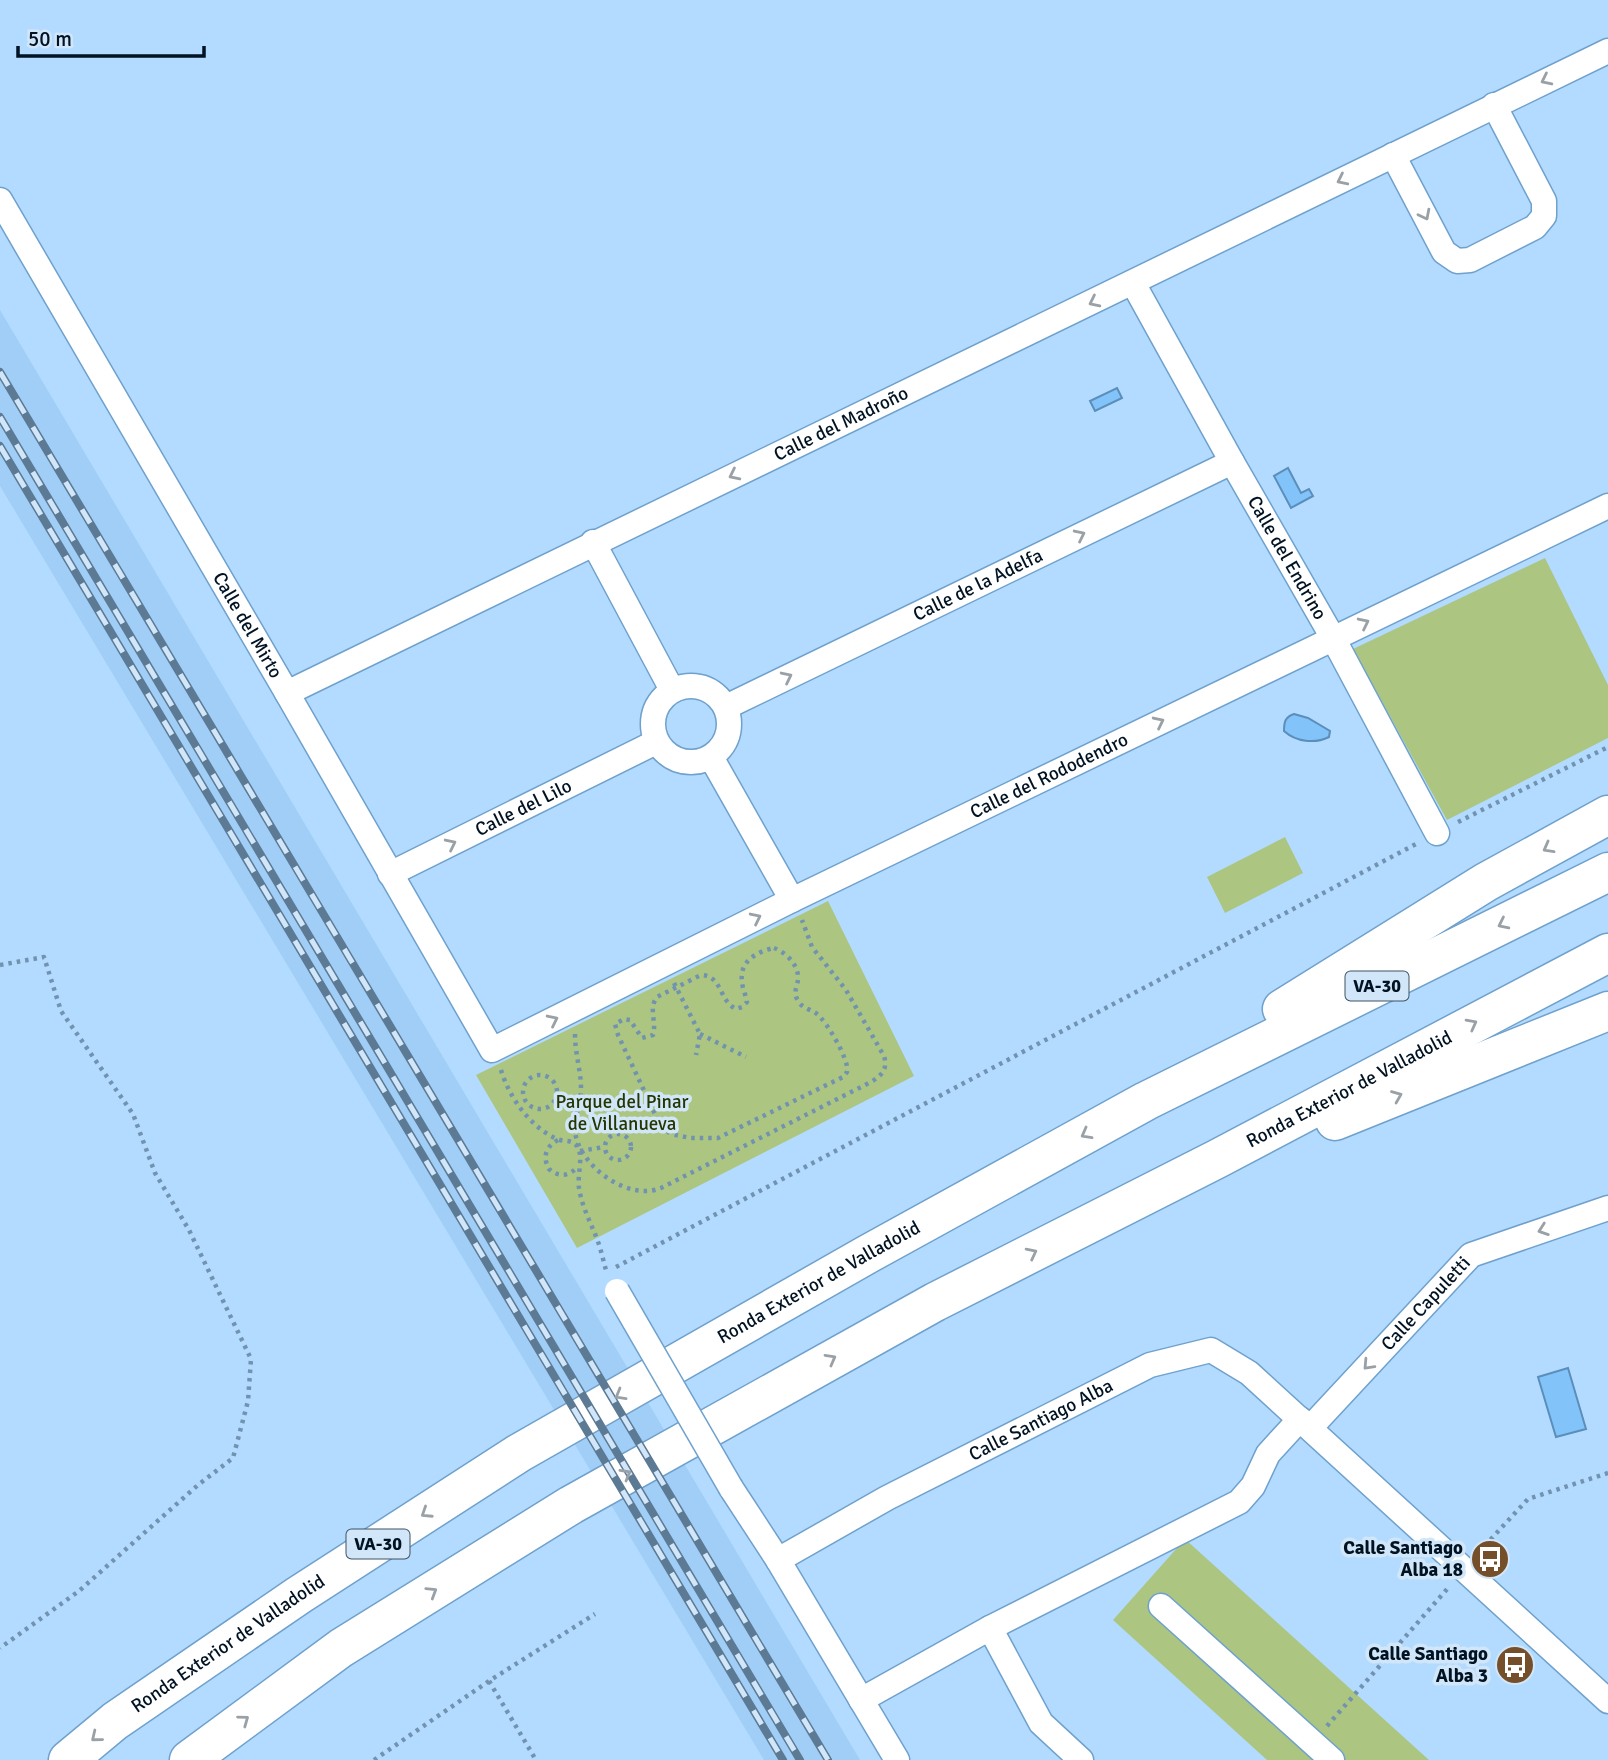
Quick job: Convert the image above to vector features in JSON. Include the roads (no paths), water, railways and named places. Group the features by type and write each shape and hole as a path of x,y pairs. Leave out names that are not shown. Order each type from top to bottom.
{"highway":[{"path":"1146,1101 1216,1051 1486,882 1608,815"},
{"name":"Ronda Exterior de Valladolid","path":"68,1760 115,1721 299,1595 519,1453 856,1261 1146,1101 1608,872"},
{"name":"Ronda Exterior de Valladolid","path":"189,1760 341,1648 571,1505 935,1302 1217,1159 1608,953"},
{"path":"1217,1159 1280,1144 1608,1011"}],"street":[{"name":"Calle del Madroño","path":"287,693 1608,51"},
{"path":"1393,155 1444,252 1457,261 1470,260 1535,227 1544,216 1544,201 1494,105"},
{"name":"Calle del Mirto","path":"0,200 492,1050"},
{"name":"Calle del Endrino","path":"1133,283 1333,638 1437,833"},
{"name":"Calle de la Adelfa","path":"726,707 1232,462"},
{"name":"Calle del Rododendro","path":"492,1050 567,1013 670,975 792,900 1608,506"},
{"path":"593,542 672,690"},
{"path":"696,685 719,697 726,707 728,735 721,747 710,757 696,762 680,761 666,754 656,742 652,718 662,697 672,690 696,685"},
{"name":"Calle del Lilo","path":"390,874 656,742"},
{"path":"710,757 792,900"},
{"name":"Calle Capuletti","path":"1305,1424 1471,1255 1608,1208"},
{"path":"612,1282 731,1488 778,1560 897,1760"},
{"name":"Calle Santiago Alba","path":"778,1560 887,1499 1150,1366 1211,1350 1249,1373 1608,1701"},
{"path":"861,1700 990,1628 1239,1502 1253,1486 1268,1454 1305,1424"},
{"path":"1161,1606 1332,1760"},
{"path":"990,1628 1041,1723 1082,1760"}],"railway":[{"path":"0,372 828,1760"},
{"path":"0,417 800,1760"},
{"path":"0,446 783,1760"}],"place":[{"name":"Calle Santiago Alba 18","path":"1490,1559"},
{"name":"Calle Santiago Alba 3","path":"1515,1665"}],"park label":[{"name":"Parque del Pinar de Villanueva","path":"622,1113"}]}
